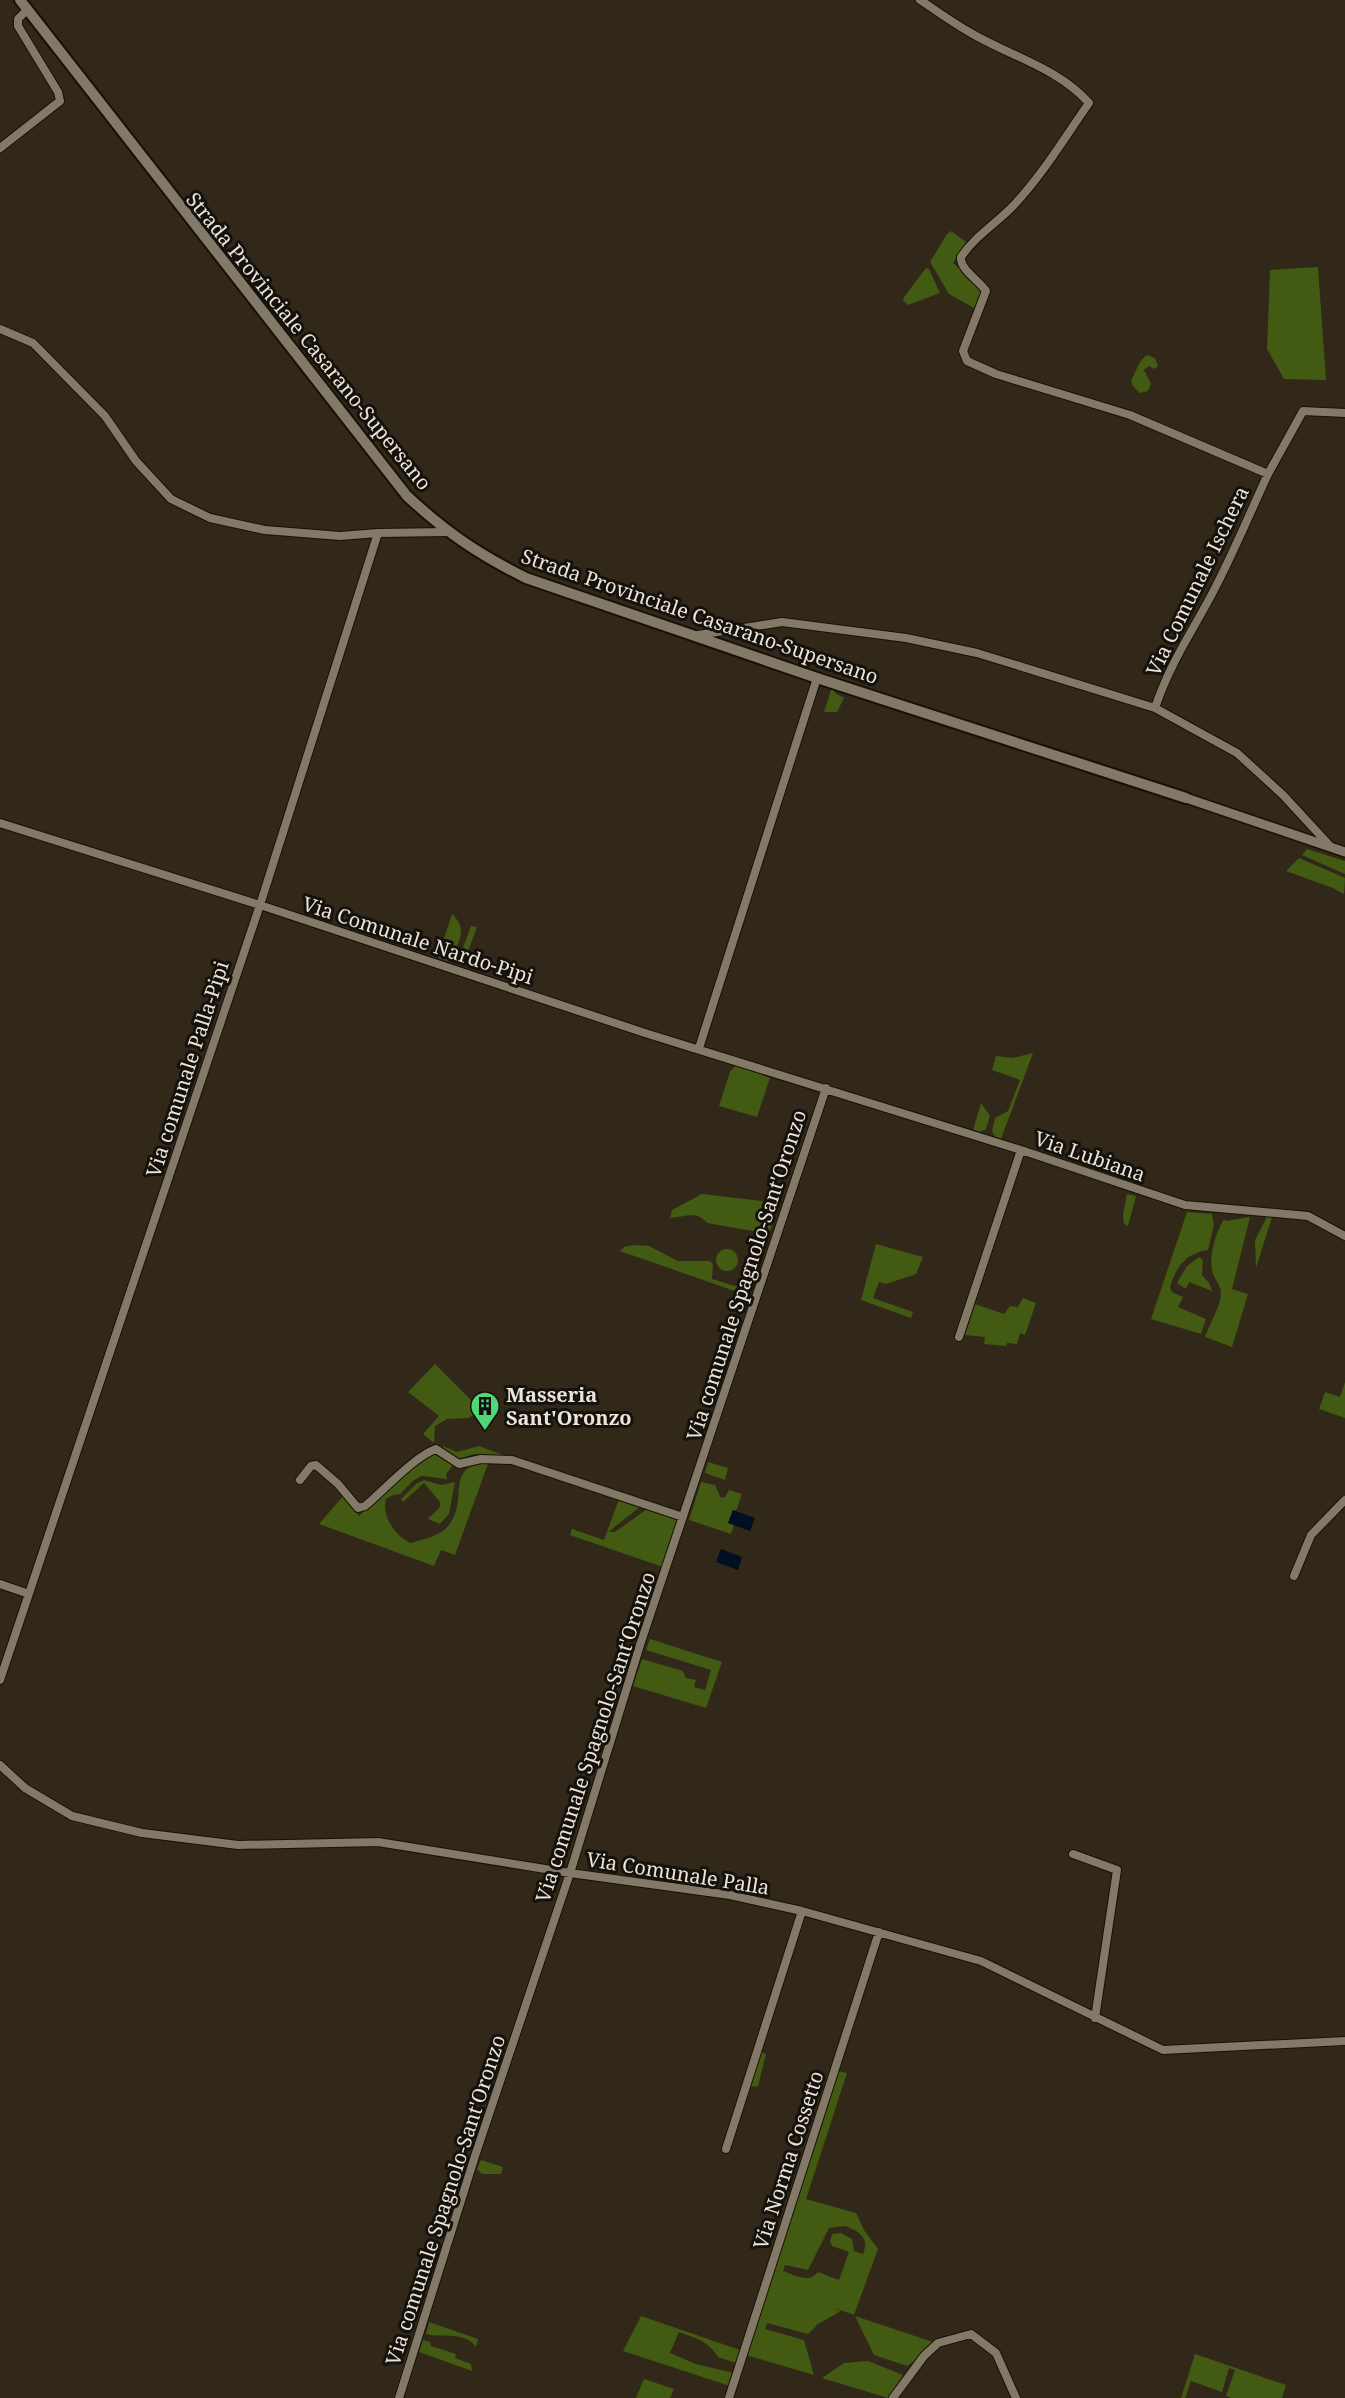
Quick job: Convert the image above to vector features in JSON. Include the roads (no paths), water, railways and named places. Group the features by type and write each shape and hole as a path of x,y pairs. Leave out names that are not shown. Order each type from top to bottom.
{"main road":[{"name":"Strada Provinciale Casarano-Supersano","path":"20,0 407,496 447,532 483,556 526,578 817,678 1186,798"}],"street":[{"name":"Via Comunale Ischera","path":"920,0 971,33 1050,72 1077,89 1089,103 1032,184 1013,205 972,242 959,259 986,291 963,351 967,361 996,374 1130,415 1268,474 1213,592 1177,654 1164,681 1155,708 1237,753 1283,795 1331,847"},
{"path":"0,148 60,101 58,92 18,26 18,19 27,10"},
{"path":"0,329 33,344 105,416 136,461 171,499 210,518 265,530 340,536 447,532"},
{"path":"1268,474 1303,411 1345,413"},
{"name":"Via comunale Palla-Pipi","path":"0,1680 260,905 378,533"},
{"path":"696,636 782,622 906,638 977,653 1155,708"},
{"path":"699,1048 817,678"},
{"path":"1186,798 1345,852"},
{"name":"Via Comunale Nardo-Pipi","path":"0,823 260,905 645,1033 826,1088"},
{"name":"Via Lubiana","path":"826,1088 1021,1149 1185,1205 1308,1216 1345,1236"},
{"name":"Via comunale Spagnolo-Sant'Oronzo","path":"399,2398 475,2156 570,1873 640,1646 826,1088"},
{"path":"959,1336 1021,1149"},
{"path":"300,1480 311,1466 316,1465 338,1484 358,1508 365,1506 421,1458 436,1449 459,1464 481,1459 512,1460 683,1517"},
{"path":"1294,1576 1311,1535 1345,1500"},
{"path":"0,1584 29,1594"},
{"name":"Via Comunale Palla","path":"0,1765 25,1788 72,1816 142,1833 238,1845 378,1842 570,1873 730,1895 802,1911 981,1961 1163,2050 1345,2041"},
{"path":"1073,1854 1117,1870 1095,2018"},
{"path":"726,2149 802,1911"},
{"name":"Via Norma Cossetto","path":"729,2398 879,1932"},
{"path":"893,2398 924,2356 938,2343 971,2334 996,2353 1016,2398"}],"water":[{"path":"733,1510 755,1518 750,1531 728,1523"},
{"path":"721,1549 742,1557 738,1570 716,1562"}],"place":[{"name":"Masseria Sant'Oronzo","path":"485,1432"}]}
